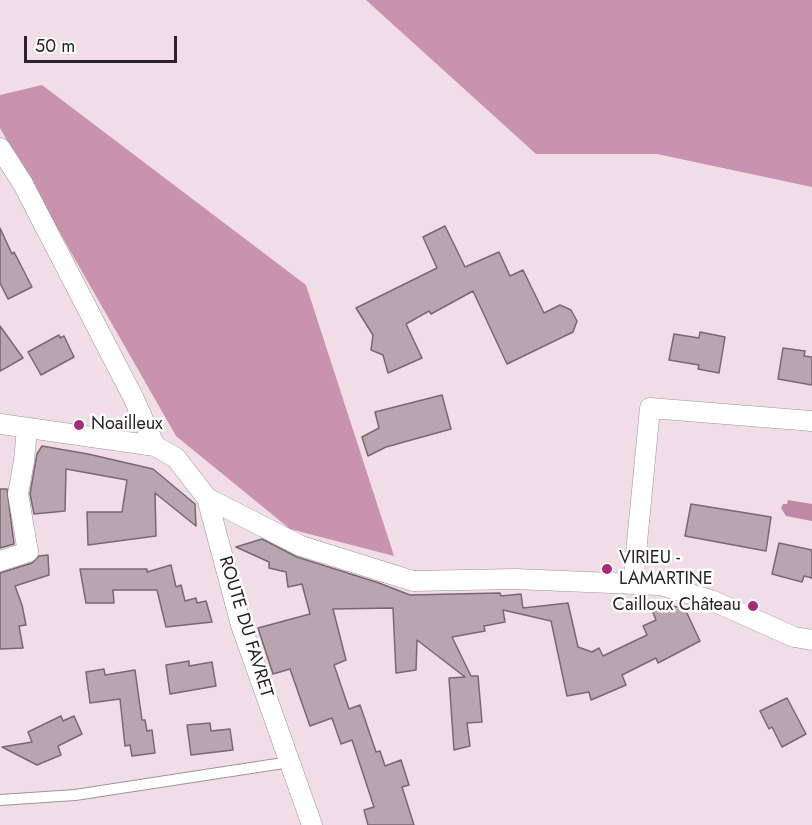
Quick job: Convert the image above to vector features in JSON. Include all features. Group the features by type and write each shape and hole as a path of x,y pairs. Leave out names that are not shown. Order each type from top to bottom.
{"street":[{"path":"0,148 34,206 138,406 155,446"},
{"path":"633,584 650,408 812,422"},
{"path":"0,424 155,446"},
{"path":"0,561 28,552 18,494 27,428"},
{"name":"ROUTE DU FAVRET","path":"155,446 176,458 207,498 241,625 312,825"},
{"path":"207,498 301,546 413,581 515,579 660,585 711,600 794,637 812,640"}],"lane":[{"path":"0,800 75,795 290,762"}],"shaded area":[{"path":"366,0 812,0 812,187 657,154 536,154"},
{"path":"42,85 306,285 394,556 290,529 176,436 0,128 0,95"},
{"path":"788,500 812,504 812,521 786,516 781,508 783,504 787,504"}],"building":[{"path":"445,226 465,267 499,252 510,276 523,270 544,313 560,305 571,310 577,321 573,332 507,364 473,291 431,314 429,311 406,324 422,358 388,373 383,355 371,350 373,335 356,308 437,268 423,237"},
{"path":"0,228 12,254 14,252 32,287 8,299 0,283"},
{"path":"0,326 23,358 0,371"},
{"path":"700,332 725,337 719,373 698,369 699,365 669,360 674,334 699,338"},
{"path":"59,335 60,338 64,336 74,357 41,375 28,352"},
{"path":"783,348 805,351 804,356 812,357 812,385 778,379"},
{"path":"442,395 451,429 386,447 368,456 362,437 379,428 375,412"},
{"path":"42,446 153,469 195,504 196,526 155,493 156,536 88,545 87,512 122,512 127,480 66,469 65,511 34,514 30,494 37,454"},
{"path":"0,489 7,489 14,544 0,548"},
{"path":"691,504 771,517 766,551 685,536"},
{"path":"262,539 297,557 410,595 500,593 501,596 521,594 523,608 568,603 578,647 592,652 599,648 603,656 647,635 643,626 656,620 648,600 685,609 700,641 658,663 656,658 622,675 626,685 591,700 589,692 567,696 551,621 503,610 505,622 484,626 485,631 452,637 471,676 478,676 482,722 467,723 470,746 454,750 449,678 465,677 417,640 416,670 396,673 393,608 333,609 346,660 334,665 349,709 360,705 376,752 380,751 385,766 401,760 409,785 402,787 414,825 368,825 364,810 374,807 352,740 341,744 332,718 310,726 290,669 273,674 258,628 310,614 302,584 288,587 286,572 269,568 269,562 236,547"},
{"path":"779,543 812,550 812,578 804,576 802,582 772,574"},
{"path":"48,555 49,575 15,586 26,625 19,626 23,648 0,649 0,573 32,563 39,556"},
{"path":"171,565 176,587 181,585 185,601 196,598 197,603 206,601 212,622 166,627 157,590 113,590 114,603 86,603 80,569 147,569 147,572"},
{"path":"189,661 189,666 212,662 216,686 170,694 166,665"},
{"path":"104,669 105,675 135,670 142,720 145,720 147,731 152,730 155,753 132,756 130,745 125,746 120,699 90,703 86,672"},
{"path":"787,698 806,734 782,747 772,727 769,729 760,711"},
{"path":"61,716 63,721 74,716 82,734 58,746 61,755 37,765 2,747 32,742 28,732"},
{"path":"210,723 211,731 230,729 233,750 191,755 187,725"}],"place":[{"name":"Noailleux","path":"79,425"},
{"name":"VIRIEU - LAMARTINE","path":"607,569"},
{"name":"Cailloux Château","path":"753,606"}]}
